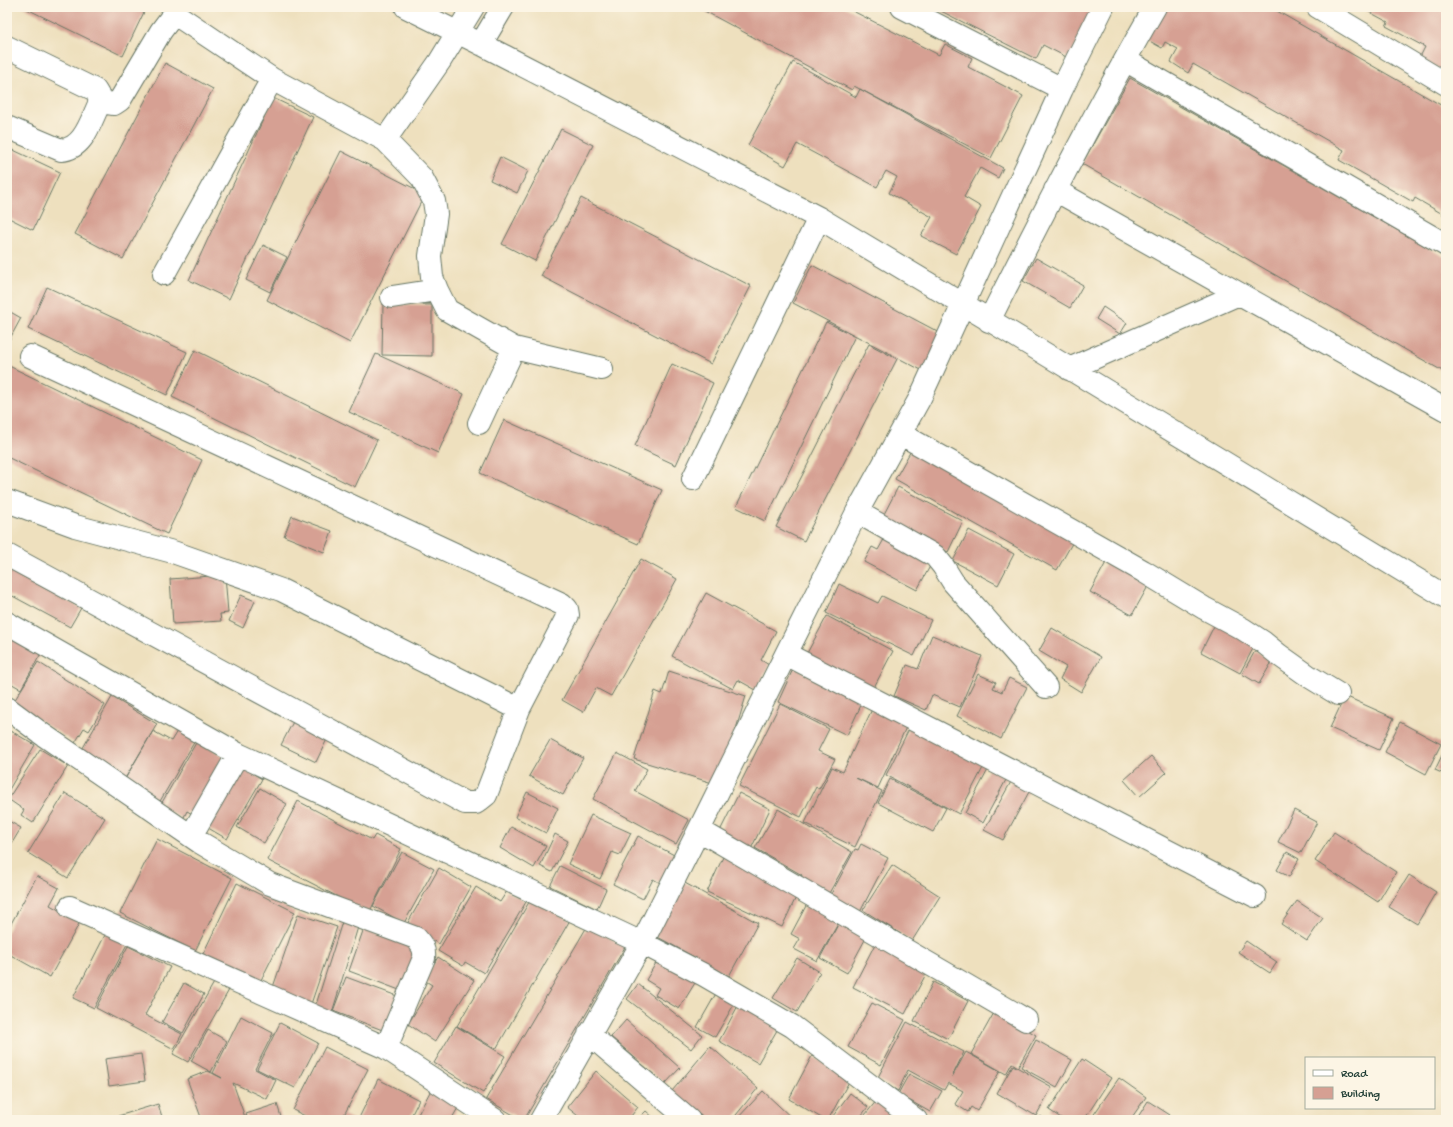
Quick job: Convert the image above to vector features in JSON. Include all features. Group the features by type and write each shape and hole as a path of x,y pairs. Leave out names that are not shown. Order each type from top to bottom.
{"street":[{"path":"406,7 819,218 1446,597"},
{"path":"385,140 458,33 473,7"},
{"path":"481,44 503,7"},
{"path":"902,7 1062,90"},
{"path":"541,1120 642,943 857,512 920,398 962,304 1062,90 1103,7"},
{"path":"989,320 1055,190 1155,7"},
{"path":"1318,7 1446,84"},
{"path":"100,102 114,104 120,100 161,31 170,19 178,16 272,80 385,140 422,178 434,201 436,214 430,256 432,278 447,310 514,348 602,369"},
{"path":"7,47 95,90 100,102 80,142 68,150 61,150 7,127"},
{"path":"1125,60 1446,245"},
{"path":"164,274 272,80"},
{"path":"1055,190 1446,410"},
{"path":"693,479 819,218"},
{"path":"392,297 437,290"},
{"path":"1069,369 1239,294"},
{"path":"479,423 514,348"},
{"path":"7,556 465,803 476,803 486,795 519,709 568,615 567,608 562,604 30,356"},
{"path":"901,434 1243,629 1310,677 1338,694"},
{"path":"7,501 75,526 173,552 281,590 519,709"},
{"path":"857,512 935,556 953,582 1046,687"},
{"path":"7,623 238,754 642,943 704,975 792,1026 916,1120"},
{"path":"786,654 1255,896"},
{"path":"7,708 42,734 191,836 270,884 416,938 423,946 425,951 424,958 386,1048"},
{"path":"191,836 238,754"},
{"path":"699,830 1026,1020"},
{"path":"70,907 386,1048 495,1120"},
{"path":"589,1034 689,1120"}],"building":[{"path":"23,7 140,7 145,10 123,56"},
{"path":"697,7 845,7 939,55 945,44 972,58 968,67 1023,96 991,158 854,86 852,90"},
{"path":"933,7 1098,7 1072,60 1043,45 1036,59"},
{"path":"1164,7 1270,7 1446,108 1446,216 1415,198 1413,202 1339,160 1344,150 1193,64 1188,73 1171,62 1178,49 1165,42 1162,48 1146,39"},
{"path":"1360,7 1446,7 1446,73 1419,59 1425,47 1386,26 1388,22"},
{"path":"793,62 856,97 860,89 1003,168 998,178 980,168 964,197 981,207 956,254 921,236 932,217 889,193 897,177 886,171 877,187 797,144 785,166 748,145"},
{"path":"165,63 213,89 123,259 75,234"},
{"path":"1130,78 1446,258 1446,373 1082,164"},
{"path":"273,98 313,117 229,299 189,280"},
{"path":"561,129 593,145 535,261 502,244"},
{"path":"7,147 60,172 33,230 7,217"},
{"path":"341,151 425,194 350,343 267,300"},
{"path":"500,157 528,171 517,193 490,180"},
{"path":"581,198 751,286 711,364 541,276"},
{"path":"263,245 287,257 270,292 246,280"},
{"path":"1036,258 1083,285 1070,308 1023,281"},
{"path":"812,265 946,336 927,373 793,303"},
{"path":"47,287 187,352 167,395 28,329"},
{"path":"383,304 432,305 432,356 382,355"},
{"path":"1103,307 1127,323 1120,334 1096,319"},
{"path":"7,310 21,318 7,344"},
{"path":"826,322 855,336 765,521 736,507"},
{"path":"869,344 897,359 804,541 776,527"},
{"path":"195,350 377,440 355,487 172,397"},
{"path":"376,354 464,394 438,453 349,412"},
{"path":"672,364 713,383 676,465 635,446"},
{"path":"7,365 202,460 167,534 7,457"},
{"path":"504,420 662,490 638,544 480,473"},
{"path":"913,447 1075,538 1057,570 895,479"},
{"path":"898,487 963,521 948,552 882,518"},
{"path":"292,516 332,531 324,552 284,536"},
{"path":"969,530 1014,554 998,585 953,561"},
{"path":"887,534 934,559 917,590 864,562 872,547 878,550"},
{"path":"1109,557 1151,581 1132,615 1090,592"},
{"path":"641,559 677,579 611,696 596,688 583,712 562,700"},
{"path":"7,568 81,608 70,627 7,593"},
{"path":"225,575 228,613 220,614 221,621 173,624 170,579"},
{"path":"839,584 878,603 882,596 931,620 914,656 826,613"},
{"path":"706,593 776,631 761,660 769,665 756,690 738,680 733,689 672,656"},
{"path":"241,595 255,601 243,628 229,621"},
{"path":"827,616 893,651 872,691 806,655"},
{"path":"1216,622 1256,643 1240,673 1201,652"},
{"path":"1052,628 1101,657 1081,692 1060,679 1066,667 1039,651"},
{"path":"7,632 44,648 21,689 7,681"},
{"path":"932,635 982,656 960,707 932,695 926,710 894,696 907,665 918,669"},
{"path":"1255,651 1273,660 1259,684 1242,674"},
{"path":"38,662 105,705 89,731 84,728 75,743 13,703"},
{"path":"794,667 863,701 847,735 778,702"},
{"path":"669,671 746,696 719,785 634,759 655,691 662,694"},
{"path":"978,674 996,682 993,688 1002,692 1009,678 1027,687 1001,739 957,716"},
{"path":"1345,696 1394,718 1379,750 1330,728"},
{"path":"112,697 157,724 125,779 80,753"},
{"path":"780,704 829,729 818,751 835,759 819,789 816,787 801,817 739,786"},
{"path":"873,707 908,723 878,788 856,778 882,791 855,847 805,823 832,767 843,772"},
{"path":"295,718 329,735 316,762 281,745"},
{"path":"913,721 985,764 959,814 886,775"},
{"path":"1400,722 1441,744 1426,774 1385,752"},
{"path":"179,728 196,739 159,803 123,782 153,731 171,741"},
{"path":"11,731 35,745 7,793 7,737"},
{"path":"550,740 583,758 563,795 529,776"},
{"path":"197,741 233,761 196,816 187,811 183,819 160,806"},
{"path":"1446,747 1446,775 1435,770"},
{"path":"40,749 68,766 33,823 21,815 24,810 8,799"},
{"path":"617,753 647,769 635,791 689,820 676,844 593,799"},
{"path":"1151,756 1166,773 1139,797 1124,780"},
{"path":"239,765 262,779 227,839 203,825"},
{"path":"989,768 1007,778 983,823 965,813"},
{"path":"890,779 946,808 933,832 878,803"},
{"path":"1012,780 1030,790 1003,840 984,830"},
{"path":"260,788 287,804 264,843 237,827"},
{"path":"527,792 558,808 546,833 515,817"},
{"path":"65,793 105,818 68,878 28,853"},
{"path":"739,793 770,809 751,849 719,833"},
{"path":"298,801 372,840 375,835 401,849 369,913 267,860"},
{"path":"778,809 852,852 828,895 800,879 802,875 755,848"},
{"path":"1294,810 1317,822 1301,853 1278,842"},
{"path":"591,815 631,833 620,855 612,852 600,879 568,864"},
{"path":"7,820 21,828 12,843 7,841"},
{"path":"511,827 546,846 534,868 500,848"},
{"path":"1334,832 1396,872 1378,902 1315,861"},
{"path":"555,834 568,841 552,872 540,866"},
{"path":"638,836 676,856 662,884 653,879 643,899 613,884"},
{"path":"157,839 232,878 195,951 120,913"},
{"path":"861,844 888,858 860,912 830,896 855,849 858,850"},
{"path":"402,852 434,869 404,923 373,906"},
{"path":"1287,852 1299,859 1289,877 1277,870"},
{"path":"723,857 798,893 782,927 707,892"},
{"path":"892,865 940,896 912,941 863,910"},
{"path":"560,866 606,889 597,909 550,886"},
{"path":"439,868 471,887 439,944 406,926"},
{"path":"1409,875 1436,892 1417,924 1389,907"},
{"path":"37,876 59,888 50,905 80,922 50,977 7,953 7,931"},
{"path":"683,882 758,923 729,976 654,935"},
{"path":"237,883 295,912 259,984 202,956"},
{"path":"476,887 500,902 507,891 526,902 484,973 465,962 463,966 438,951"},
{"path":"532,897 570,920 496,1049 457,1026"},
{"path":"1297,901 1323,918 1307,941 1281,924"},
{"path":"807,904 839,922 817,961 794,949 800,939 791,934"},
{"path":"298,914 337,927 310,1007 271,993"},
{"path":"840,921 867,936 847,973 820,958"},
{"path":"342,922 358,927 331,1016 314,1011"},
{"path":"588,925 625,947 524,1120 522,1120 486,1099"},
{"path":"364,928 417,947 402,991 349,971"},
{"path":"106,933 127,944 94,1008 73,998"},
{"path":"1246,941 1277,962 1270,973 1238,952"},
{"path":"875,944 927,972 905,1014 853,987"},
{"path":"128,946 170,967 145,1015 182,1034 174,1049 96,1008"},
{"path":"660,956 698,978 679,1009 655,995 659,988 646,980"},
{"path":"438,957 474,980 435,1042 408,1024 432,985 424,980"},
{"path":"797,958 820,972 797,1012 773,998"},
{"path":"346,977 397,996 385,1031 333,1011"},
{"path":"215,981 229,990 188,1062 173,1054"},
{"path":"933,982 968,1001 948,1039 914,1021"},
{"path":"184,983 204,994 183,1033 162,1022"},
{"path":"638,984 702,1035 691,1049 627,999"},
{"path":"718,990 736,1001 715,1037 697,1027"},
{"path":"740,1002 780,1025 758,1063 719,1041"},
{"path":"872,1003 905,1020 881,1065 848,1047"},
{"path":"995,1011 1036,1035 1018,1067 1012,1063 1006,1074 971,1054"},
{"path":"241,1016 273,1033 255,1069 276,1080 267,1099 233,1083 246,1120 202,1120 187,1079 208,1071 222,1078 213,1073"},
{"path":"626,1020 680,1068 665,1084 611,1037"},
{"path":"907,1022 964,1052 952,1077 966,1052 1000,1071 977,1111 971,1107 968,1112 955,1104 963,1091 948,1083 944,1090 908,1070 898,1091 877,1079"},
{"path":"280,1023 318,1043 295,1088 257,1069"},
{"path":"456,1026 505,1056 483,1093 434,1063"},
{"path":"208,1030 227,1041 211,1072 191,1061"},
{"path":"1036,1040 1072,1060 1057,1087 1021,1067"},
{"path":"710,1046 758,1088 732,1120 706,1120 672,1091"},
{"path":"325,1047 368,1069 344,1115 354,1120 313,1120 293,1110"},
{"path":"141,1054 145,1081 109,1086 105,1059"},
{"path":"812,1056 851,1078 828,1120 825,1120 789,1099"},
{"path":"1082,1059 1111,1078 1084,1120 1064,1120 1049,1110"},
{"path":"1013,1065 1052,1087 1036,1116 997,1093"},
{"path":"596,1071 638,1107 628,1120 583,1120 567,1107"},
{"path":"909,1074 942,1091 930,1112 898,1094"},
{"path":"1119,1078 1146,1097 1130,1120 1090,1120"},
{"path":"378,1079 419,1100 409,1120 358,1120"},
{"path":"431,1090 459,1106 451,1120 415,1120"},
{"path":"763,1091 794,1120 736,1120"},
{"path":"850,1093 868,1107 858,1120 830,1120"},
{"path":"877,1100 903,1120 861,1120"},
{"path":"1148,1101 1170,1115 1167,1120 1136,1120"},
{"path":"158,1104 163,1120 120,1120 118,1116"},
{"path":"277,1104 282,1120 248,1120 246,1114"},
{"path":"646,1111 656,1120 637,1120"},
{"path":"1040,1116 1046,1120 1037,1120"}]}
